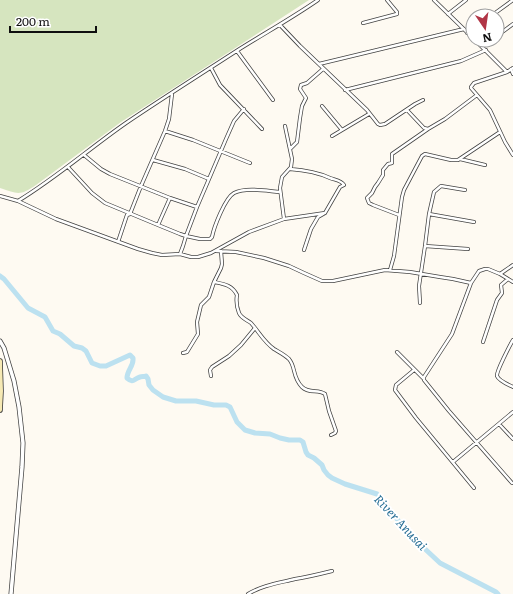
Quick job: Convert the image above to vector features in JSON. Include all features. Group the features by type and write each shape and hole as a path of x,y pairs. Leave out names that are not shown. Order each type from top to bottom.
{"main road":[{"path":"0,361 0,410"}],"street":[{"path":"18,201 68,167 126,124 318,0"},
{"path":"363,23 397,14 398,12 387,0"},
{"path":"434,0 464,29"},
{"path":"448,14 466,0"},
{"path":"502,8 513,0"},
{"path":"280,25 378,124 382,125 424,100"},
{"path":"319,64 464,29"},
{"path":"483,48 507,72"},
{"path":"345,90 461,61 486,50"},
{"path":"237,51 273,100"},
{"path":"211,68 220,85 262,129"},
{"path":"290,149 297,142 302,106 306,98 300,89 301,86 324,69"},
{"path":"513,74 512,69 472,85 471,88 490,110 513,155"},
{"path":"118,242 127,215 130,214 165,131 169,119 172,94"},
{"path":"399,215 373,205 368,202 367,198 378,183 383,174 383,170 388,164 392,163 392,154 477,96"},
{"path":"322,106 342,130"},
{"path":"180,254 197,207 220,152 234,122 244,109"},
{"path":"407,110 424,128 428,129"},
{"path":"332,136 369,114"},
{"path":"284,219 280,184 282,177 290,169 292,159 285,126"},
{"path":"165,131 193,140 250,163"},
{"path":"390,270 394,256 404,190 423,155 425,154 456,161 500,132"},
{"path":"84,155 101,169 110,174 197,207"},
{"path":"460,159 485,165"},
{"path":"153,160 185,169 209,179"},
{"path":"68,167 92,193 105,203 180,234 200,239 210,239 212,237 225,204 232,194 249,190 280,192"},
{"path":"290,169 320,173 341,181 344,185 340,187 325,213 318,217 311,229 304,250"},
{"path":"420,303 418,286 426,246 429,214 434,192 441,186 465,190"},
{"path":"0,196 18,201 56,219 152,253 162,255 180,254 191,257 198,257 215,251 249,232 284,219 325,213"},
{"path":"158,225 170,198"},
{"path":"429,214 474,222"},
{"path":"426,246 468,249"},
{"path":"215,251 236,252 272,260 290,266 316,279 326,282 390,270 471,283"},
{"path":"183,353 187,352 198,334 197,322 201,305 210,297 214,282 222,264 221,251"},
{"path":"500,274 513,265"},
{"path":"424,380 424,377 452,334 471,283 479,271 488,269 513,282"},
{"path":"483,342 502,293 501,285 508,280"},
{"path":"214,282 225,284 233,289 237,295 236,299 240,315 255,328 269,345 289,359 293,366 296,379 302,387 310,391 320,391 325,394 336,431 331,435"},
{"path":"211,376 211,368 229,356 241,345 255,328"},
{"path":"513,340 497,376 500,380 513,387"},
{"path":"0,341 4,348 14,381 21,419 23,442 11,594"},
{"path":"397,352 424,380 512,483"},
{"path":"414,370 396,385 395,390 416,418 474,488"},
{"path":"453,462 513,412"},
{"path":"499,424 513,439"},
{"path":"248,594 270,584 332,571"}],"green space":[{"path":"0,0 309,0 121,122 36,185 26,191 15,193 0,188"}],"waterway":[{"name":"River Anusai","path":"0,276 28,308 45,317 53,331 60,334 74,346 82,348 86,351 92,363 100,366 106,366 130,355 133,358 133,361 128,373 127,378 129,380 132,381 146,376 149,385 153,390 163,397 176,401 196,401 214,405 226,405 230,407 237,422 245,430 255,433 270,434 289,440 300,440 303,442 308,455 322,465 324,470 332,478 345,484 377,494 409,534 440,563 498,594"}]}
